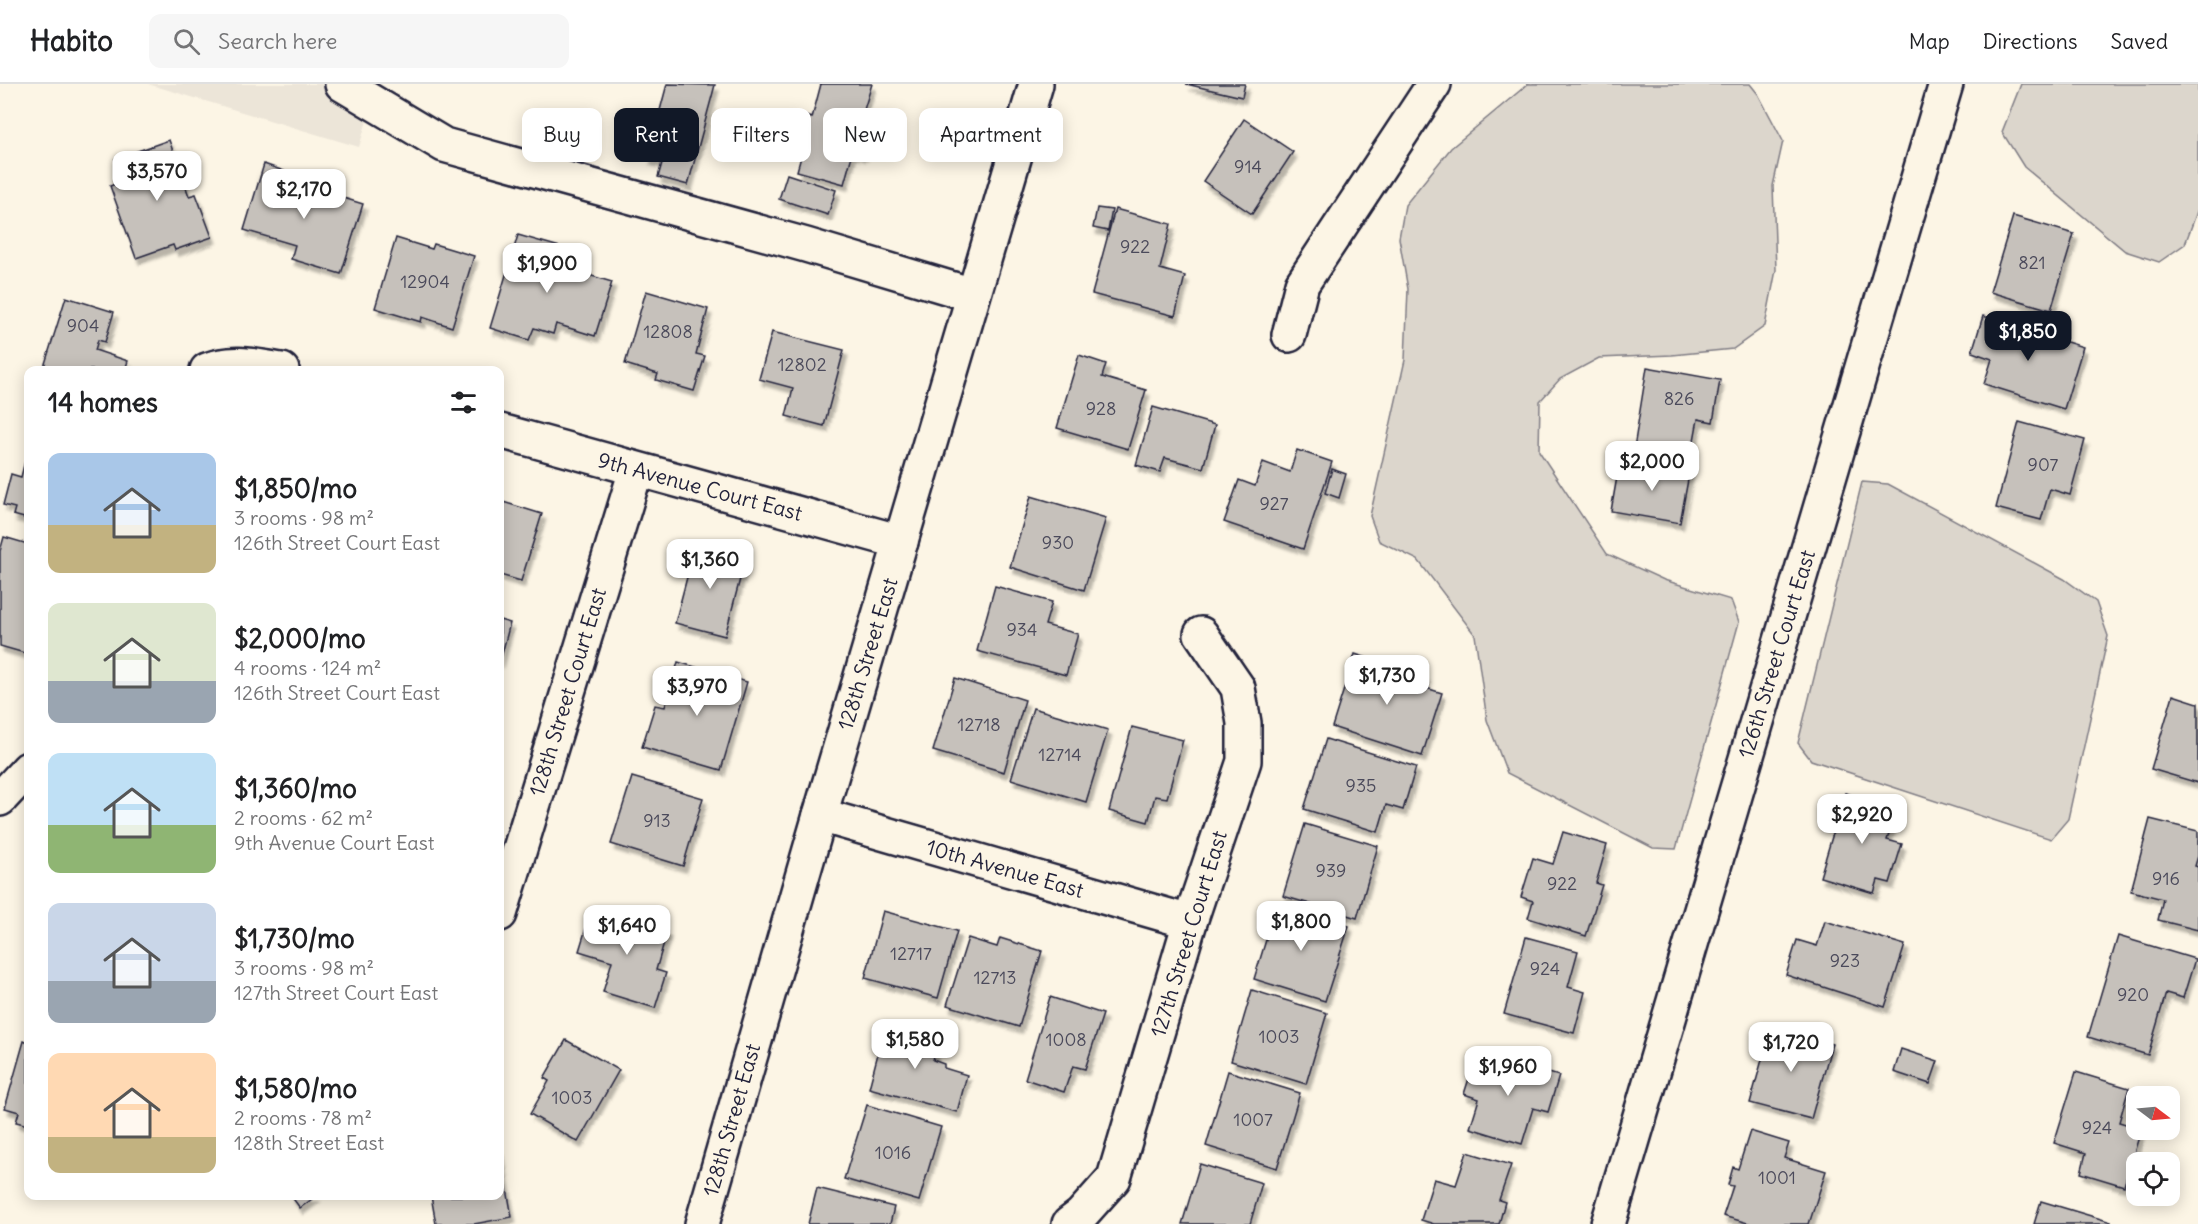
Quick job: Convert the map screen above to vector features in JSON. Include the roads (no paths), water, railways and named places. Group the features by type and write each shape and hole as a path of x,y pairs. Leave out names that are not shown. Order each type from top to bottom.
{"street":[{"path":"342,84 444,145 806,245 974,295"},
{"name":"128th Street East","path":"702,1224 1035,84"},
{"path":"1289,334 1302,284 1434,84"},
{"name":"126th Street Court East","path":"1608,1224 1946,84"},
{"path":"219,366 244,364 257,366"},
{"name":"9th Avenue Court East","path":"504,432 901,542"},
{"name":"128th Street Court East","path":"504,901 636,470"},
{"name":"127th Street Court East","path":"1069,1224 1081,1215 1114,1178 1190,922 1244,761 1244,723 1238,688 1201,634"},
{"path":"0,799 24,773"},
{"name":"10th Avenue East","path":"820,815 1190,922"}]}
